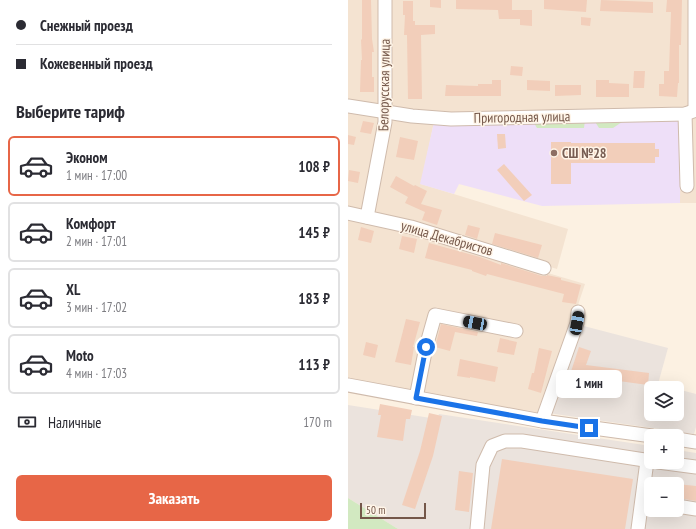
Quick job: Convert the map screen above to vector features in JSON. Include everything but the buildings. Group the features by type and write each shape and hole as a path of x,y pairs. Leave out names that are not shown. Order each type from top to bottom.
{"street":[{"name":"Белорусская улица","path":"367,217 385,122 385,0"},
{"path":"687,186 692,111 695,0"},
{"name":"Пригородная улица","path":"348,106 385,113 451,119 692,111"},
{"name":"улица Декабристов","path":"348,214 411,227 544,268"},
{"path":"542,421 577,323 578,312"},
{"path":"416,398 434,315 516,331"},
{"path":"348,385 542,421 644,435"},
{"path":"684,440 696,442"},
{"path":"477,529 483,465 492,446 505,441 522,441 644,460"},
{"path":"684,465 696,467"},
{"path":"684,507 696,509"},
{"path":"638,529 644,510"}],"shaded area":[{"path":"348,0 381,0 379,104 377,106 348,104"},
{"path":"387,0 691,0 692,103 688,108 450,114 393,108 390,104"},
{"path":"348,109 380,116 365,215 348,211"},
{"path":"695,115 696,203 680,203 680,186 689,186 688,126"},
{"name":"СШ №28","path":"681,118 680,203 542,206 459,184 454,194 420,184 434,122"},
{"path":"400,119 434,122 421,184 568,229 557,269 412,225 374,218 390,124 394,120"},
{"path":"348,218 439,241 585,284 541,416 348,379"},
{"path":"580,325 668,348 659,381 644,381 644,421 684,421 684,391 696,394 696,427 694,434 684,433 684,429 659,429 548,413"},
{"path":"348,405 437,419 439,414 644,445 644,469 684,469 684,451 696,453 696,529 398,529 348,498"}],"green space":[{"path":"628,118 613,128 599,128 594,120"},
{"path":"585,120 584,128 537,128 534,123"},
{"path":"348,498 398,529 348,529"}],"place":[{"name":"СШ №28","path":"554,153"}],"route":[{"path":"426,347 416,398 589,428"}]}
